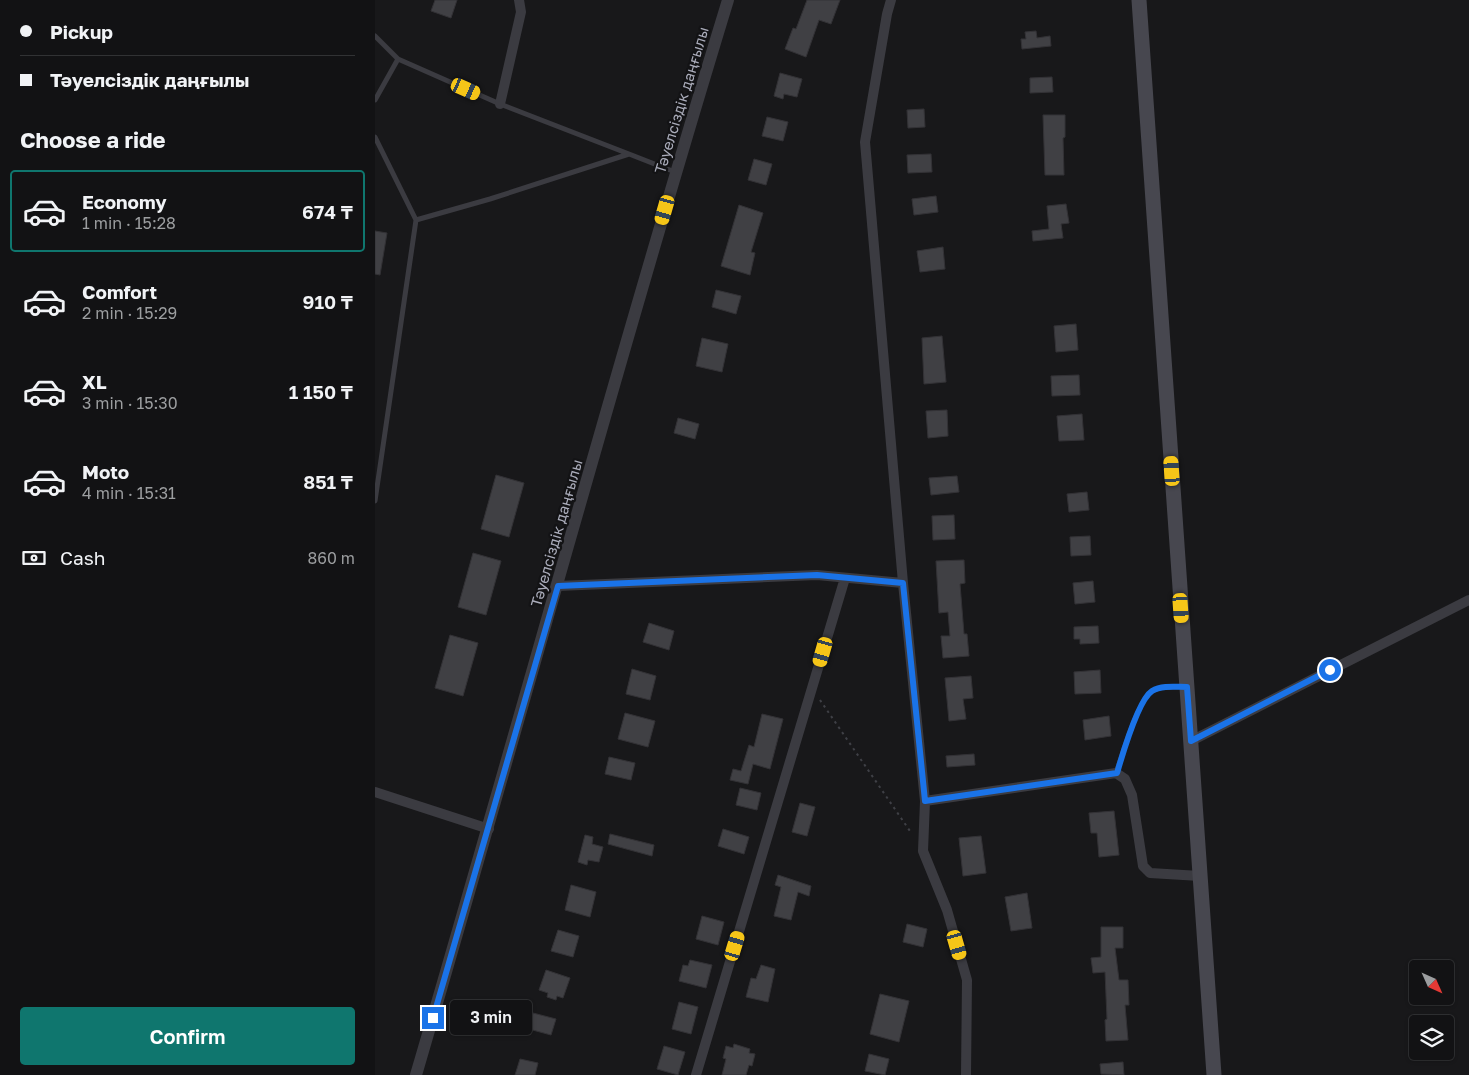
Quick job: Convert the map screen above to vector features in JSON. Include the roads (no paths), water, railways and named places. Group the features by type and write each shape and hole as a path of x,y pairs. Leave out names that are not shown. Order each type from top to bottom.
{"main road":[{"path":"1139,0 1214,1075"}],"street":[{"path":"500,104 521,12 519,0"},
{"name":"Тәуелсіздік даңғылы","path":"417,1075 676,172 728,0"},
{"path":"891,0 865,142 903,583 925,801 923,851 947,910 967,980 966,1075"},
{"path":"558,586 817,575 903,583"},
{"path":"696,1075 845,578"},
{"path":"1191,741 1469,600"},
{"path":"925,801 1117,773 1125,779 1132,795 1143,866 1150,873 1174,876 1200,876"},
{"path":"375,792 489,829"}],"lane":[{"path":"375,36 398,59 500,104 676,172"},
{"path":"375,100 398,59"},
{"path":"375,137 416,220 375,502"},
{"path":"416,220 490,199 629,154"},
{"path":"1117,773 1137,714 1151,692 1164,687 1187,687"}]}
